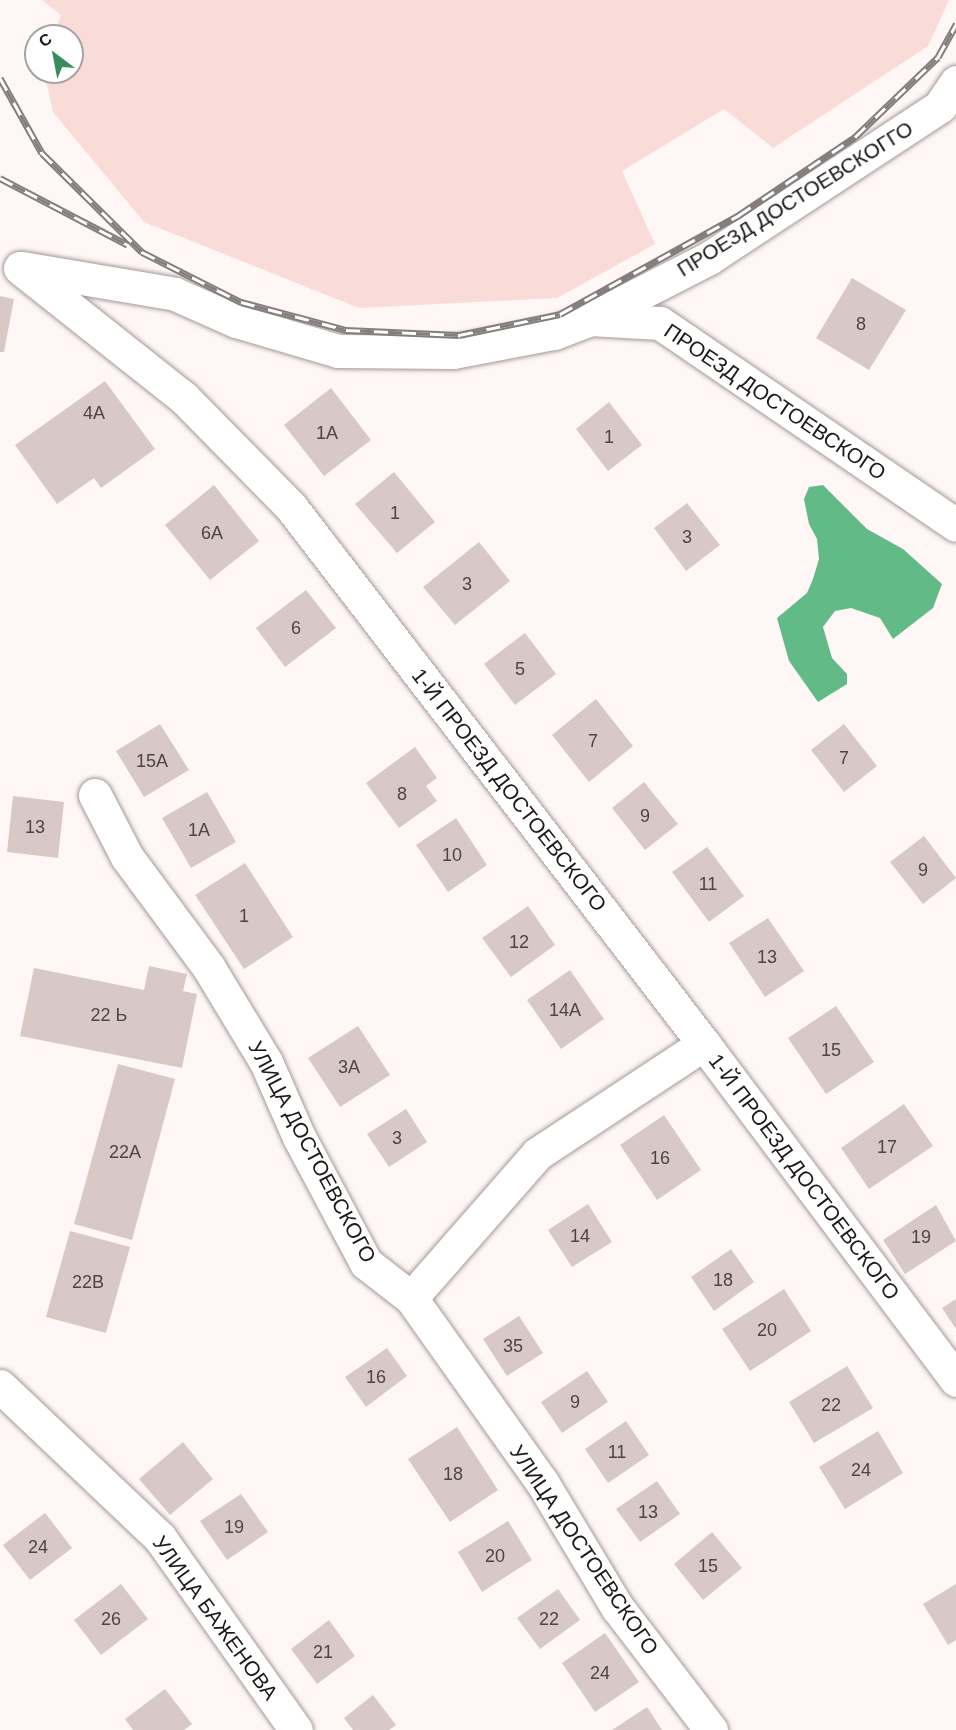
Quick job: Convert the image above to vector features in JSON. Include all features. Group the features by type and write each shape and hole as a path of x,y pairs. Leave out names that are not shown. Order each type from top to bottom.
{"street":[{"name":"ПРОЕЗД ДОСТОЕВСКОГГО","path":"590,319 709,258 940,106 956,82"},
{"name":"ПРОЕЗД ДОСТОЕВСКОГО","path":"10,266 175,294 236,321 338,351 453,352 554,333 590,319 660,323 956,525"},
{"name":"1-Й ПРОЕЗД ДОСТОЕВСКОГО","path":"10,266 184,398 291,507 704,1044 956,1380"},
{"name":"УЛИЦА ДОСТОЕВСКОГО","path":"95,795 128,856 209,968 266,1062 299,1137 366,1263 411,1298 543,1484 617,1608 711,1730"},
{"path":"411,1298 537,1154 704,1044"},
{"name":"УЛИЦА БАЖЕНОВА","path":"0,1386 160,1538 296,1730"}],"shaded area":[{"path":"42,0 949,0 928,46 773,148 724,109 622,171 655,244 557,298 359,308 144,222 53,112 47,84 84,84 84,24 58,24 61,15"},
{"path":"823,485 867,529 903,549 942,584 933,608 893,639 880,618 851,608 835,611 823,627 832,658 847,674 847,684 818,702 789,661 777,618 807,593 813,579 819,559 817,539 809,524 804,499 809,487"}],"building":[{"path":"852,278 906,310 869,370 816,338"},
{"path":"0,296 14,299 4,352 0,352"},
{"path":"105,381 155,449 101,488 94,478 57,504 15,445"},
{"path":"331,388 371,440 324,476 284,425"},
{"path":"609,402 642,445 608,471 576,429"},
{"path":"394,472 435,522 397,553 355,504"},
{"path":"214,485 259,541 210,580 165,525"},
{"path":"687,503 720,545 686,571 654,528"},
{"path":"479,542 510,581 455,625 423,587"},
{"path":"306,590 336,628 285,667 256,628"},
{"path":"525,633 556,674 515,705 484,664"},
{"path":"596,699 633,746 589,782 552,735"},
{"path":"160,724 189,770 144,797 116,751"},
{"path":"844,724 877,766 844,792 811,750"},
{"path":"415,747 437,778 426,786 437,801 399,828 366,783"},
{"path":"644,782 678,824 645,850 612,808"},
{"path":"207,792 236,842 191,868 162,818"},
{"path":"13,796 64,802 58,858 7,852"},
{"path":"456,818 487,865 448,892 416,845"},
{"path":"924,836 956,878 923,904 890,862"},
{"path":"707,847 744,896 709,922 672,872"},
{"path":"245,863 293,937 244,969 195,895"},
{"path":"528,906 555,945 511,977 482,938"},
{"path":"768,918 804,971 765,997 729,943"},
{"path":"149,966 187,974 183,991 197,994 182,1068 20,1036 34,968 144,990"},
{"path":"570,970 604,1019 561,1049 527,1000"},
{"path":"836,1006 874,1062 826,1094 788,1038"},
{"path":"358,1026 390,1075 340,1107 308,1058"},
{"path":"118,1064 175,1079 132,1240 74,1224"},
{"path":"904,1104 933,1146 869,1189 841,1148"},
{"path":"406,1109 427,1142 389,1167 367,1134"},
{"path":"664,1115 701,1170 657,1200 620,1145"},
{"path":"588,1204 612,1242 572,1267 548,1230"},
{"path":"936,1205 956,1241 905,1274 883,1240"},
{"path":"70,1231 130,1247 106,1333 46,1317"},
{"path":"731,1249 754,1282 714,1311 691,1277"},
{"path":"784,1289 811,1331 750,1371 722,1329"},
{"path":"956,1299 956,1329 942,1308"},
{"path":"519,1316 543,1353 507,1376 483,1339"},
{"path":"387,1348 407,1376 366,1407 345,1377"},
{"path":"847,1366 873,1408 814,1443 789,1402"},
{"path":"587,1371 608,1402 562,1433 541,1402"},
{"path":"626,1421 649,1455 608,1483 585,1449"},
{"path":"457,1427 498,1490 450,1522 408,1459"},
{"path":"878,1431 903,1473 845,1509 819,1467"},
{"path":"183,1442 213,1479 170,1515 139,1479"},
{"path":"657,1481 680,1514 640,1542 616,1509"},
{"path":"241,1494 268,1532 227,1560 200,1521"},
{"path":"45,1513 72,1548 30,1580 3,1545"},
{"path":"508,1521 532,1560 482,1592 458,1552"},
{"path":"712,1532 742,1568 703,1600 674,1564"},
{"path":"121,1584 148,1619 101,1655 74,1620"},
{"path":"956,1584 956,1640 948,1645 923,1604"},
{"path":"558,1589 580,1620 540,1649 517,1618"},
{"path":"329,1620 355,1656 317,1684 291,1649"},
{"path":"605,1633 639,1682 595,1712 562,1663"},
{"path":"165,1689 192,1724 184,1730 133,1730 125,1719"},
{"path":"373,1695 396,1725 389,1730 353,1730 344,1718"},
{"path":"647,1707 662,1730 612,1730"}],"railway":[{"path":"0,78 42,153 142,252 241,302 346,330 459,335 560,314 739,215 855,137 938,57 956,24"},
{"path":"0,178 128,245"}]}
